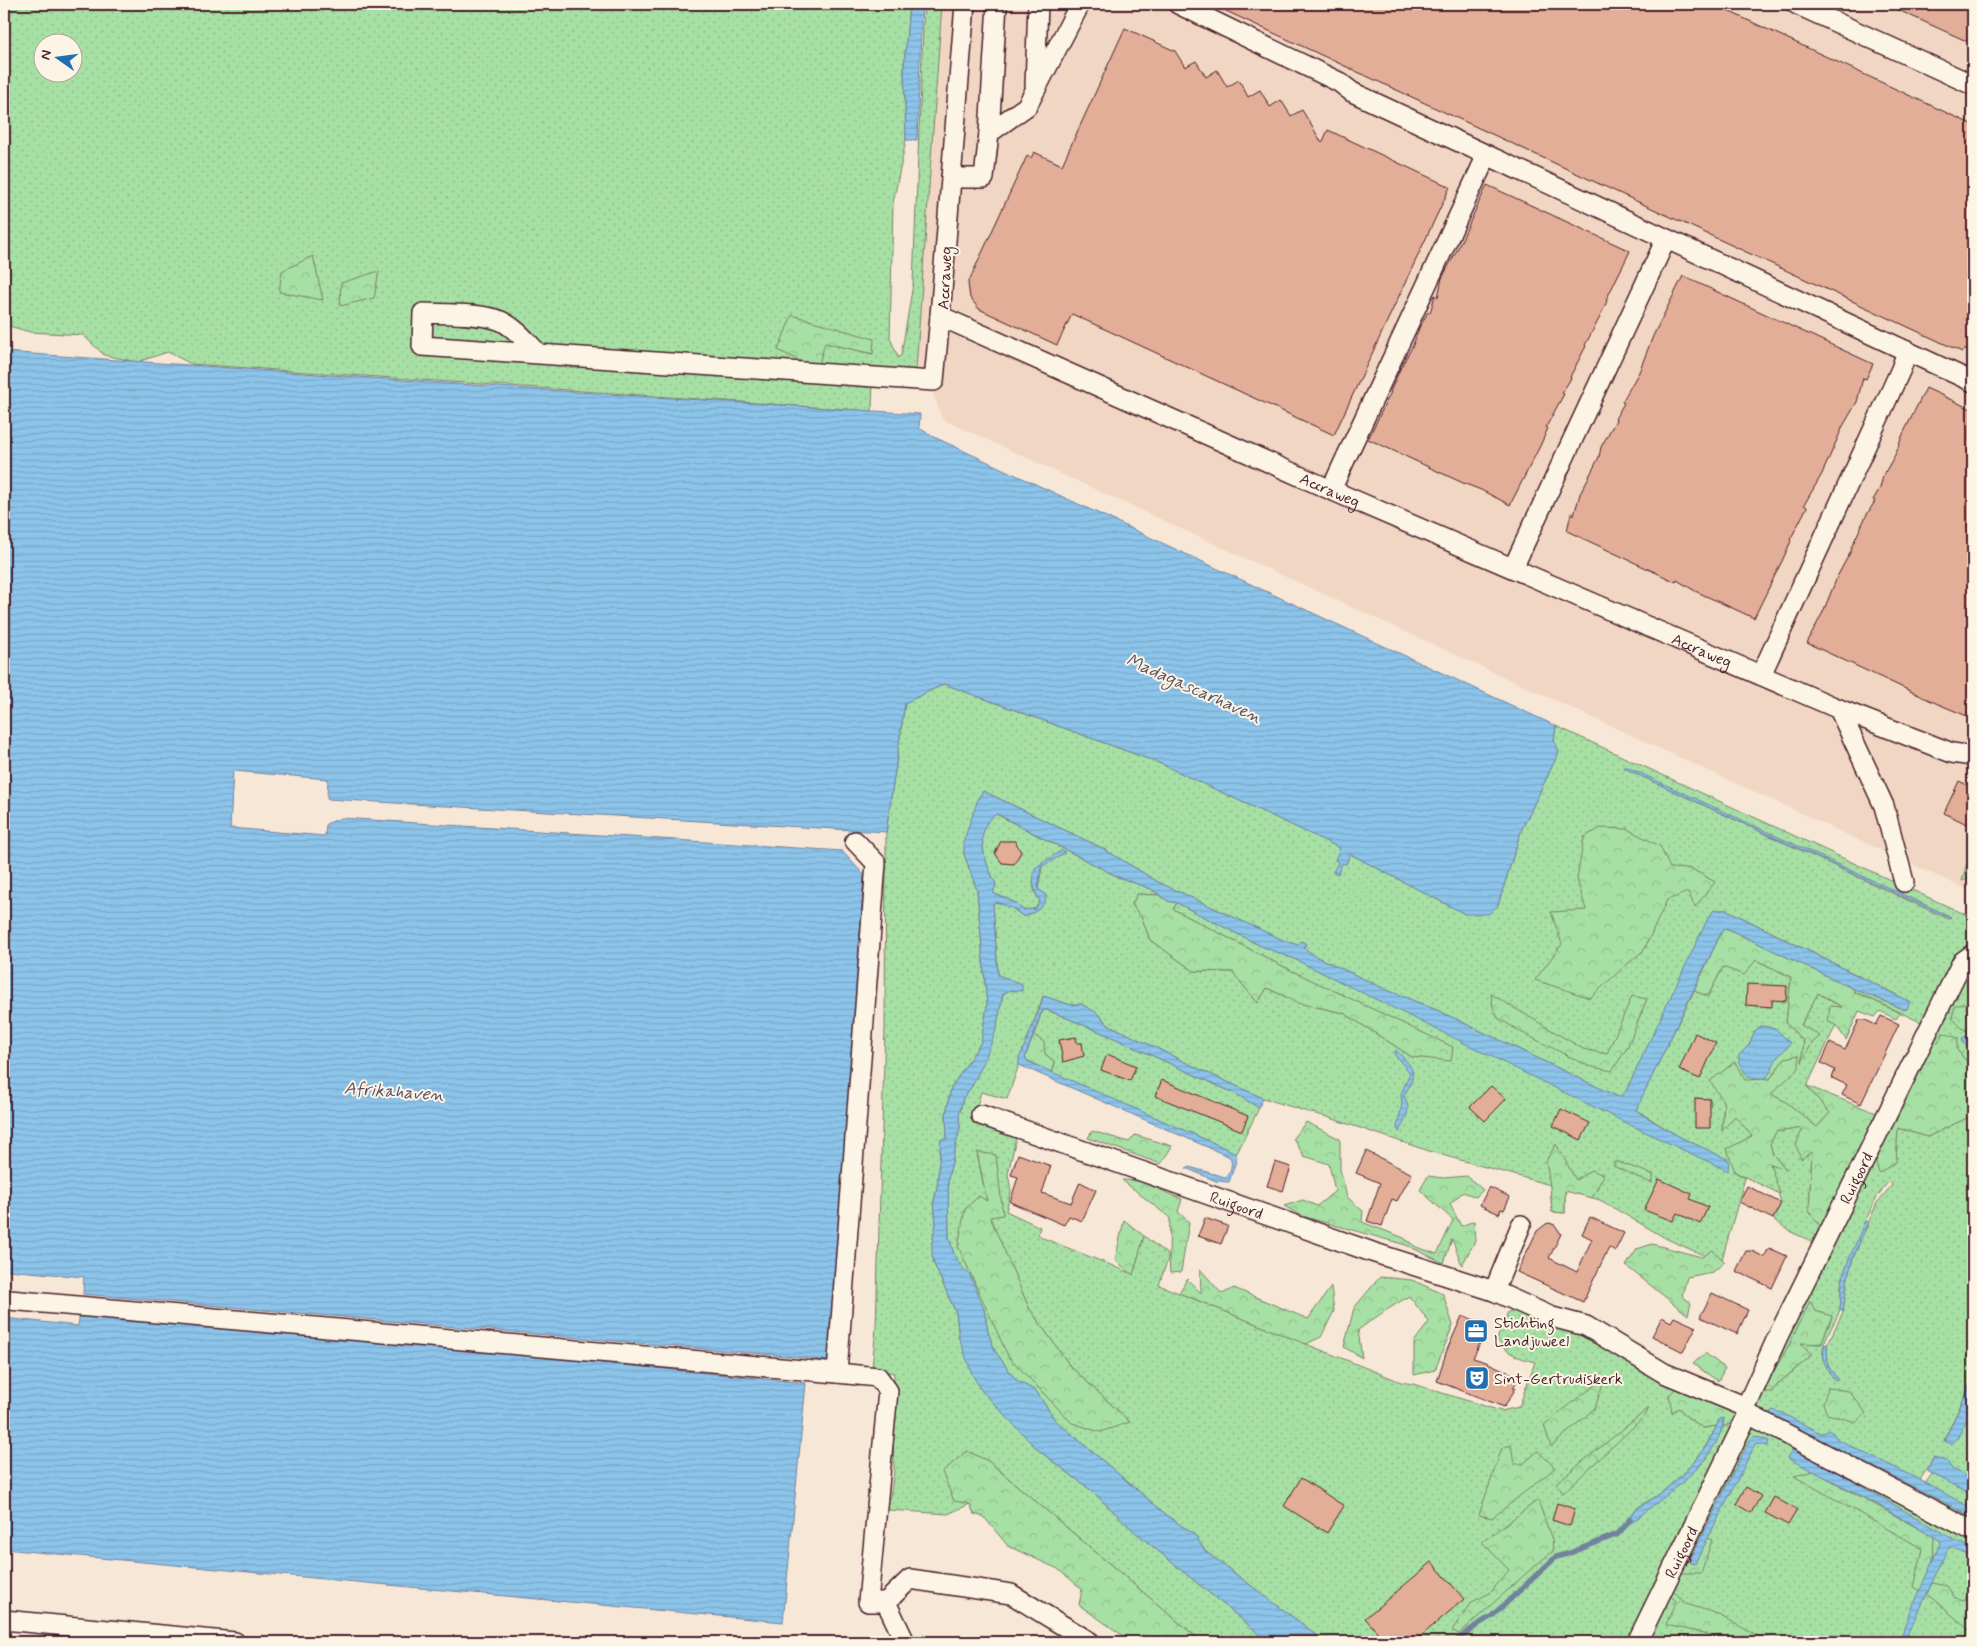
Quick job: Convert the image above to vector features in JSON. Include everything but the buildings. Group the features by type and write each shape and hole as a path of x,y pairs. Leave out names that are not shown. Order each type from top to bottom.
{"street":[{"name":"Accraweg","path":"965,4 940,316 1330,490 1840,709 1952,752 1973,756"},
{"path":"951,178 984,178 989,133 997,4"},
{"path":"1034,91 1038,4"},
{"path":"989,133 1027,106 1080,4"},
{"path":"1178,4 1339,82 1352,92 1973,382"},
{"path":"1796,4 1973,85"},
{"path":"1330,490 1487,155"},
{"path":"1513,568 1666,239"},
{"path":"539,354 516,331 502,321 491,318 423,313 422,346 539,354 934,381 940,316"},
{"path":"1761,675 1901,369 1907,351"},
{"path":"1840,709 1884,806 1904,882"},
{"path":"837,1373 876,863 855,841"},
{"name":"Ruigoord","path":"1637,1642 1747,1411 1778,1336 1962,962 1973,954"},
{"name":"Ruigoord","path":"981,1115 1372,1252 1494,1291 1552,1317 1586,1326 1664,1373 1747,1411"},
{"path":"1494,1291 1521,1225"},
{"path":"9,1300 878,1377 888,1391 868,1602 886,1602 910,1579 1011,1594 1090,1642"},
{"path":"1747,1411 1973,1531"},
{"path":"886,1602 905,1642"},
{"path":"4,1620 236,1642"}],"shaded area":[{"path":"942,4 1973,4 1973,877 1968,890 942,419 932,391 916,369"}],"green space":[{"path":"4,4 909,4 904,67 906,140 893,203 890,338 898,357 901,356 913,284 924,4 942,4 916,369 873,371 872,411 191,364 168,352 137,362 104,355 83,335 30,332 9,326 4,330","holes":["793,316 873,354 825,343 778,350"]},
{"path":"313,256 323,300 279,292 282,271"},
{"path":"379,271 374,298 340,306 341,283"},
{"path":"792,315 874,339 873,354 825,343 819,364 802,362 778,350"},
{"path":"944,684 1159,763 1341,848 1335,860 1338,861 1337,874 1342,863 1346,864 1350,854 1465,914 1498,905 1521,831 1559,752 1554,740 1556,726 1973,918 1973,939 1952,963 1923,1023 1853,991 1854,989 1905,1010 1909,1001 1727,910 1714,910 1626,1091 1621,1096 1616,1096 1439,1011 1387,990 1315,956 1304,948 1306,944 1301,941 1299,946 1285,941 1160,883 1102,848 983,791 978,799 964,854 977,890 987,1006 981,1042 951,1088 946,1114 947,1139 941,1140 934,1201 936,1224 932,1243 934,1264 956,1313 959,1338 1024,1433 1038,1450 1092,1491 1134,1531 1269,1642 1202,1642 988,1461 966,1451 970,1504 948,1514 888,1510 894,1472 894,1373 872,1369 876,1327 885,1028 886,832 905,703","holes":["1625,767 1951,917 1948,919"]},
{"path":"996,814 1118,877 1151,889 1159,895 1137,894 1132,905 1142,918 1150,940 1194,971 1232,972 1258,1003 1267,988 1298,1003 1344,1013 1412,1057 1451,1060 1286,968 1173,909 1177,903 1261,946 1292,958 1728,1160 1680,1137 1636,1110 1694,991 1708,996 1723,967 1756,960 1791,977 1786,1023 1804,1042 1802,1060 1812,1043 1819,1036 1801,1025 1818,993 1843,1008 1830,1007 1836,1025 1807,1086 1830,1113 1817,1127 1786,1102 1770,1094 1798,1068 1785,1058 1770,1079 1745,1081 1724,1103 1722,1130 1735,1115 1753,1136 1735,1172 1745,1178 1721,1263 1667,1239 1600,1200 1565,1190 1565,1213 1552,1212 1550,1185 1435,1153 1263,1098 1107,1024 1101,1016 1081,1004 1071,1005 1043,996 1007,1099 981,1092 974,1116 1017,1133 1008,1174 1011,1191 1006,1211 1040,1227 1038,1234 1043,1238 1133,1274 1144,1236 1169,1256 1159,1285 1401,1382 1501,1411 1519,1407 1535,1362 1514,1355 1504,1348 1497,1339 1508,1312 1516,1309 1570,1330 1677,1387 1672,1412 1679,1408 1686,1416 1703,1428 1717,1426 1706,1446 1686,1470 1662,1492 1637,1508 1626,1521 1634,1520 1683,1481 1706,1460 1723,1427 1737,1421 1629,1642 1326,1642 1205,1551 1195,1535 1169,1517 1055,1420 1036,1391 1016,1380 995,1351 988,1332 984,1309 954,1254 949,1238 948,1178 960,1128 959,1115 963,1098 972,1086 996,1030 1003,994 1010,990 1017,991 1006,979 998,975 993,904 996,902 1012,908 1024,917 1039,909 1046,895 1038,889 1043,861 1033,885 1040,901 1035,909 1023,910 1016,903 993,893 996,884 985,857 982,837 988,820","holes":["977,1153 1003,1214 989,1217","989,1217 1029,1308 1070,1366 1129,1421 1008,1356"]},
{"path":"1601,828 1627,829 1660,846 1670,868 1692,869 1715,882 1695,907 1688,892 1667,900 1644,950 1590,998 1535,980 1562,944 1551,912 1586,910 1577,879 1584,837"},
{"path":"1973,850 1973,877 1962,881 1966,866"},
{"path":"1137,894 1159,895 1168,901 1177,903 1173,909 1286,968 1453,1047 1451,1061 1412,1057 1344,1013 1298,1003 1267,988 1258,1003 1232,972 1194,971 1150,940 1142,918 1132,905"},
{"path":"1726,928 1900,1013 1896,1019 1880,1011 1875,1017 1859,1011 1846,1040 1836,1025 1828,1022 1830,1006 1842,1007 1818,993 1801,1025 1820,1036 1812,1043 1802,1062 1804,1042 1786,1023 1791,977 1756,960 1744,975 1723,967 1708,996 1694,991 1721,933"},
{"path":"1973,980 1973,1069 1957,1050 1928,1040 1959,985 1964,981"},
{"path":"1491,994 1583,1049 1607,1054 1632,996 1647,999 1627,1048 1612,1071 1588,1066 1521,1032 1498,1018 1493,1007"},
{"path":"1966,1003 1973,1009 1973,1033 1963,1029 1952,1018 1955,1006"},
{"path":"1045,1009 1112,1037 1236,1094 1259,1108 1236,1155 1234,1152 1052,1073 1055,1062 1045,1054 1034,1035 1042,1011"},
{"path":"1943,1033 1958,1038 1957,1050 1973,1069 1973,1115 1927,1137 1898,1128 1896,1162 1879,1173 1875,1159 1928,1040 1938,1043"},
{"path":"1034,1035 1044,1042 1045,1054 1055,1062 1052,1073 1026,1060 1025,1057"},
{"path":"1799,1055 1799,1068 1771,1094 1786,1102 1817,1127 1830,1113 1807,1086 1879,1114 1830,1213 1820,1226 1809,1211 1812,1152 1801,1159 1796,1145 1803,1128 1776,1132 1770,1144 1773,1155 1787,1170 1770,1164 1780,1194 1735,1172 1727,1149 1752,1136 1735,1116 1722,1131 1724,1103 1710,1081 1735,1062 1745,1080 1770,1079 1785,1058"},
{"path":"1973,1115 1973,1379 1944,1440 1973,1407 1973,1527 1758,1410 1756,1400 1875,1159 1898,1128 1927,1137","holes":["1889,1181 1892,1185 1877,1203 1853,1258 1848,1276 1843,1312 1827,1345 1828,1366 1838,1380 1832,1375 1826,1365 1823,1354 1824,1344 1839,1312 1841,1285 1848,1263 1874,1203","1810,1302 1815,1311 1832,1317 1821,1344 1801,1343 1811,1356 1771,1392 1789,1345","1934,1457 1946,1461 1932,1474 1925,1484 1920,1480"]},
{"path":"1306,1122 1340,1139 1340,1169 1347,1197 1363,1211 1362,1222 1404,1238 1416,1247 1437,1254 1453,1220 1420,1190 1428,1176 1443,1178 1467,1176 1483,1190 1476,1197 1463,1192 1450,1204 1461,1226 1474,1221 1475,1241 1462,1265 1452,1239 1444,1263 1406,1245 1302,1216 1284,1206 1303,1200 1317,1206 1335,1191 1329,1164 1304,1156 1293,1138"},
{"path":"1803,1128 1812,1151 1809,1211 1820,1226 1813,1242 1791,1232 1773,1219 1781,1203 1770,1164 1786,1169 1773,1155 1770,1144 1776,1132"},
{"path":"1092,1131 1129,1142 1135,1135 1172,1146 1161,1164 1088,1138"},
{"path":"1556,1144 1576,1180 1591,1170 1604,1175 1592,1198 1565,1191 1565,1213 1552,1212 1546,1161"},
{"path":"977,1152 996,1155 1003,1215 990,1217 1029,1308 1070,1366 1130,1422 1100,1432 1072,1423 1008,1356 958,1246 965,1209 979,1196 987,1201"},
{"path":"1616,1161 1654,1175 1651,1183 1613,1166"},
{"path":"1122,1180 1139,1181 1182,1199 1178,1212 1189,1222 1181,1272 1170,1273 1170,1218"},
{"path":"1124,1220 1144,1236 1133,1275 1115,1260"},
{"path":"1652,1244 1702,1257 1713,1250 1725,1262 1713,1272 1687,1277 1682,1296 1691,1303 1688,1315 1626,1266 1637,1249"},
{"path":"1200,1269 1222,1294 1234,1288 1308,1319 1331,1287 1334,1311 1321,1337 1306,1344 1179,1293 1187,1279 1201,1293"},
{"path":"1380,1277 1412,1280 1443,1294 1453,1325 1435,1370 1414,1375 1414,1342 1429,1322 1409,1296 1358,1330 1362,1358 1344,1347 1354,1308"},
{"path":"1810,1301 1815,1311 1832,1316 1821,1344 1801,1343 1812,1355 1771,1392 1762,1392 1789,1345"},
{"path":"1705,1353 1725,1368 1718,1381 1693,1364"},
{"path":"1605,1377 1595,1408 1551,1447 1544,1425"},
{"path":"1677,1387 1733,1412 1737,1415 1737,1421 1723,1427 1724,1418 1719,1419 1717,1426 1703,1428 1686,1416 1679,1408 1672,1412 1669,1395"},
{"path":"1828,1388 1849,1391 1866,1413 1856,1422 1827,1414 1823,1403"},
{"path":"1649,1408 1645,1416 1563,1493 1556,1483"},
{"path":"1755,1428 1973,1538 1973,1642 1644,1642 1747,1432"},
{"path":"1511,1445 1514,1464 1523,1464 1538,1451 1555,1468 1492,1518 1479,1515 1502,1448"},
{"path":"967,1451 988,1461 1202,1642 1132,1642 1079,1605 1082,1589 1058,1569 1008,1546 984,1517 974,1514 970,1504 954,1501 942,1472"},
{"path":"1814,1471 1934,1537 1933,1564 1921,1591 1914,1587 1923,1549 1794,1476"},
{"path":"1538,1500 1552,1540 1553,1551 1459,1634 1452,1630 1472,1602 1490,1593 1509,1570 1482,1542"},
{"path":"1700,1534 1712,1540 1701,1573 1680,1573"},
{"path":"1932,1583 1947,1586 1955,1598 1965,1600 1971,1583 1973,1583 1973,1633 1927,1594"},
{"path":"1673,1590 1686,1604 1715,1613 1769,1642 1724,1642 1708,1634 1666,1625 1676,1601 1669,1595"}],"water":[{"path":"909,4 922,4 917,140 906,140 904,67"},
{"path":"4,352 920,414 919,428 934,437 1556,726 1554,740 1559,752 1521,831 1498,905 1489,914 1465,914 1350,854 1346,864 1342,863 1338,874 1333,872 1338,862 1335,860 1340,848 1159,763 944,684 905,703 886,832 327,799 328,779 233,771 230,828 325,836 326,824 341,818 842,851 864,875 831,1362 809,1358 83,1294 84,1277 8,1270 4,1305"},
{"path":"1625,766 1947,915 1951,919 1643,777 1624,768"},
{"path":"983,791 1102,848 1160,883 1285,941 1298,945 1301,941 1306,944 1304,948 1315,956 1387,990 1439,1011 1616,1096 1621,1096 1626,1091 1708,918 1714,910 1727,910 1910,1002 1907,1009 1903,1009 1854,989 1726,928 1721,933 1636,1110 1680,1137 1729,1160 1728,1171 1628,1124 1292,958 1261,946 1177,903 1168,901 1151,889 1118,877 997,814 989,820 984,828 983,847 988,867 996,884 993,893 1016,903 1023,910 1035,909 1040,901 1034,885 1035,868 1062,850 1065,853 1041,867 1038,889 1046,895 1044,903 1039,909 1024,917 1012,908 996,902 993,904 998,975 1022,984 1022,991 1010,990 1003,994 996,1030 983,1064 972,1086 963,1098 959,1115 960,1128 948,1178 949,1238 954,1254 961,1266 969,1274 975,1287 984,1309 988,1332 995,1351 1016,1380 1036,1391 1055,1420 1169,1517 1195,1535 1205,1551 1326,1642 1269,1642 1134,1531 1092,1491 1038,1450 981,1390 972,1374 959,1338 956,1313 934,1264 932,1243 936,1224 934,1201 937,1188 941,1139 947,1139 946,1114 951,1088 981,1042 987,1006 977,890 964,854 964,840 978,799"},
{"path":"1043,996 1071,1005 1081,1004 1096,1012 1107,1024 1263,1098 1259,1108 1236,1094 1112,1037 1048,1010 1042,1011 1025,1057 1027,1061 1234,1152 1237,1158 1229,1182 1216,1181 1186,1168 1189,1167 1225,1177 1231,1168 1230,1157 1019,1065 1019,1059"},
{"path":"1761,1026 1775,1028 1790,1043 1777,1058 1768,1076 1755,1079 1748,1077 1739,1063 1739,1055 1749,1045 1755,1031"},
{"path":"1967,1036 1973,1037 1973,1050 1963,1043 1962,1038"},
{"path":"1396,1050 1411,1067 1413,1076 1404,1096 1408,1110 1399,1132 1397,1128 1402,1104 1401,1094 1410,1073 1394,1054"},
{"path":"1864,1222 1868,1222 1853,1258 1848,1276 1843,1312 1840,1310 1844,1275"},
{"path":"80,1311 806,1383 783,1622 4,1549 4,1318 78,1326"},
{"path":"1827,1344 1828,1366 1838,1380 1835,1381 1829,1373 1824,1360 1824,1345"},
{"path":"1973,1379 1973,1407 1958,1437 1952,1444 1944,1441"},
{"path":"1772,1410 1782,1413 1820,1433 1828,1430 1837,1439 1920,1480 1973,1509 1973,1517 1773,1416 1770,1413"},
{"path":"1724,1418 1720,1434 1702,1463 1634,1521 1626,1521 1642,1505 1680,1477 1703,1450 1719,1419"},
{"path":"1755,1436 1769,1441 1767,1446 1755,1445 1695,1564 1691,1563 1691,1558 1749,1441"},
{"path":"1792,1450 1823,1464 1973,1550 1973,1558 1951,1547 1947,1550 1904,1640 1900,1637 1941,1541 1864,1497 1787,1458"},
{"path":"1934,1457 1947,1461 1952,1469 1973,1480 1973,1495 1927,1471"}],"waterway":[{"path":"1455,1642 1492,1616 1556,1557 1618,1534 1630,1520"}],"place":[{"name":"Stichting Landjuweel","path":"1476,1331"},
{"name":"Sint-Gertrudiskerk","path":"1477,1378"}],"water label":[{"name":"Madagascarhaven","path":"1194,688"},
{"name":"Afrikahaven","path":"394,1091"}]}
